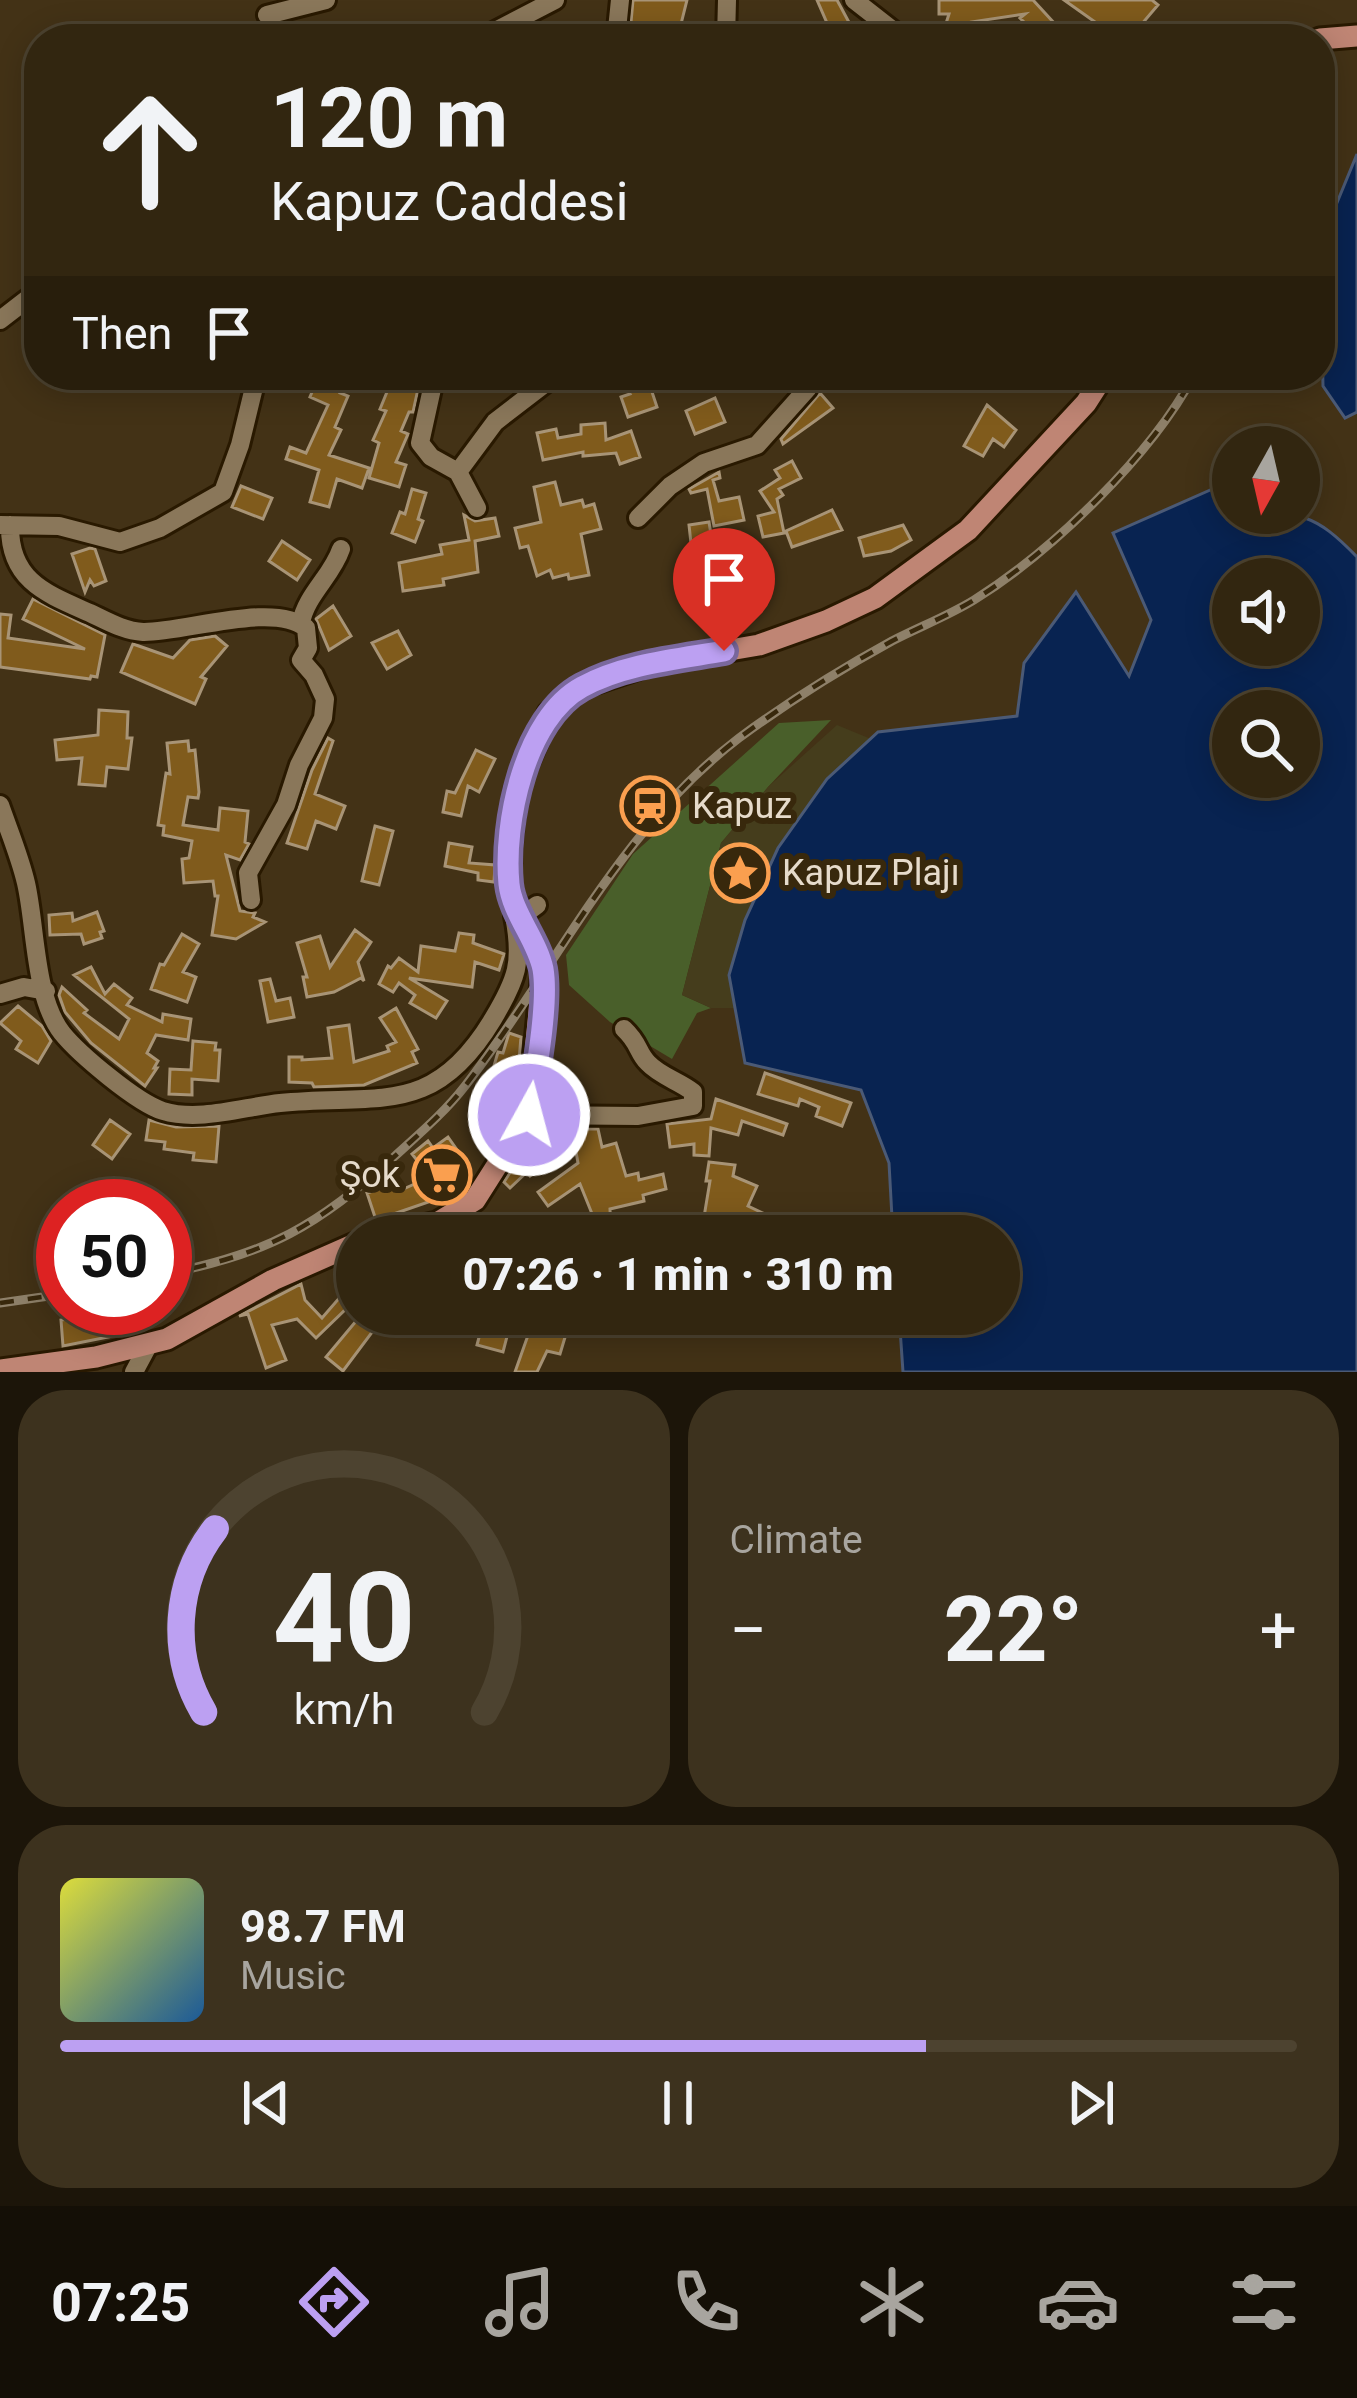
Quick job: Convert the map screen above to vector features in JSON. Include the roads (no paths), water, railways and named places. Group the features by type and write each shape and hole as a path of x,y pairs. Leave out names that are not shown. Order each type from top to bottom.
{"main road":[{"path":"450,1215 475,1200 529,1115 543,970 530,910 509,888 516,789 549,713 582,687 654,663 759,645 875,598 968,530 1095,390"},
{"path":"0,1370 44,1368 167,1339 273,1280 336,1252"}],"street":[{"path":"267,15 326,0"},
{"path":"509,24 555,0"},
{"path":"854,0 885,24"},
{"path":"0,320 24,302"},
{"path":"253,390 223,492 160,528 121,542 59,526 5,525 13,552 36,589 127,630 147,632 250,618 302,623"},
{"path":"432,390 420,443 430,457 458,472 477,508"},
{"path":"458,472 495,422 537,390"},
{"path":"638,518 670,486 704,463 757,446 806,390"},
{"path":"251,900 248,873 286,805 325,708 314,675 301,660 309,637 302,623 306,606 332,571 340,549"},
{"path":"0,805 26,882 46,991 62,1032 118,1082 159,1110 194,1115 303,1101 373,1101 438,1084 480,1040 515,982 520,948 509,888"},
{"path":"0,994 23,987 46,991"},
{"path":"529,1115 638,1116 693,1106 693,1092 642,1058 639,1044 624,1029"},
{"path":"134,1372 149,1344"}],"water":[{"path":"1357,154 1357,412 1345,418 1326,390 1335,390 1335,208"},
{"path":"1212,489 1212,534 1320,534 1320,526 1357,557 1357,1372 903,1372 900,1335 1020,1335 1020,1215 892,1215 889,1163 861,1090 745,1063 729,975 745,920 778,848 827,779 878,732 1017,716 1024,663 1076,592 1129,676 1151,620 1113,533"}],"railway":[{"path":"192,1268 290,1234 341,1201 395,1156 465,1086 624,857 697,774 795,699 892,641 974,600 1035,556 1126,469 1185,390"},
{"path":"0,1303 36,1298"}],"place":[{"name":"Kapuz","path":"650,806"},
{"name":"Kapuz Plajı","path":"740,873"},
{"name":"Şok","path":"442,1175"}]}
